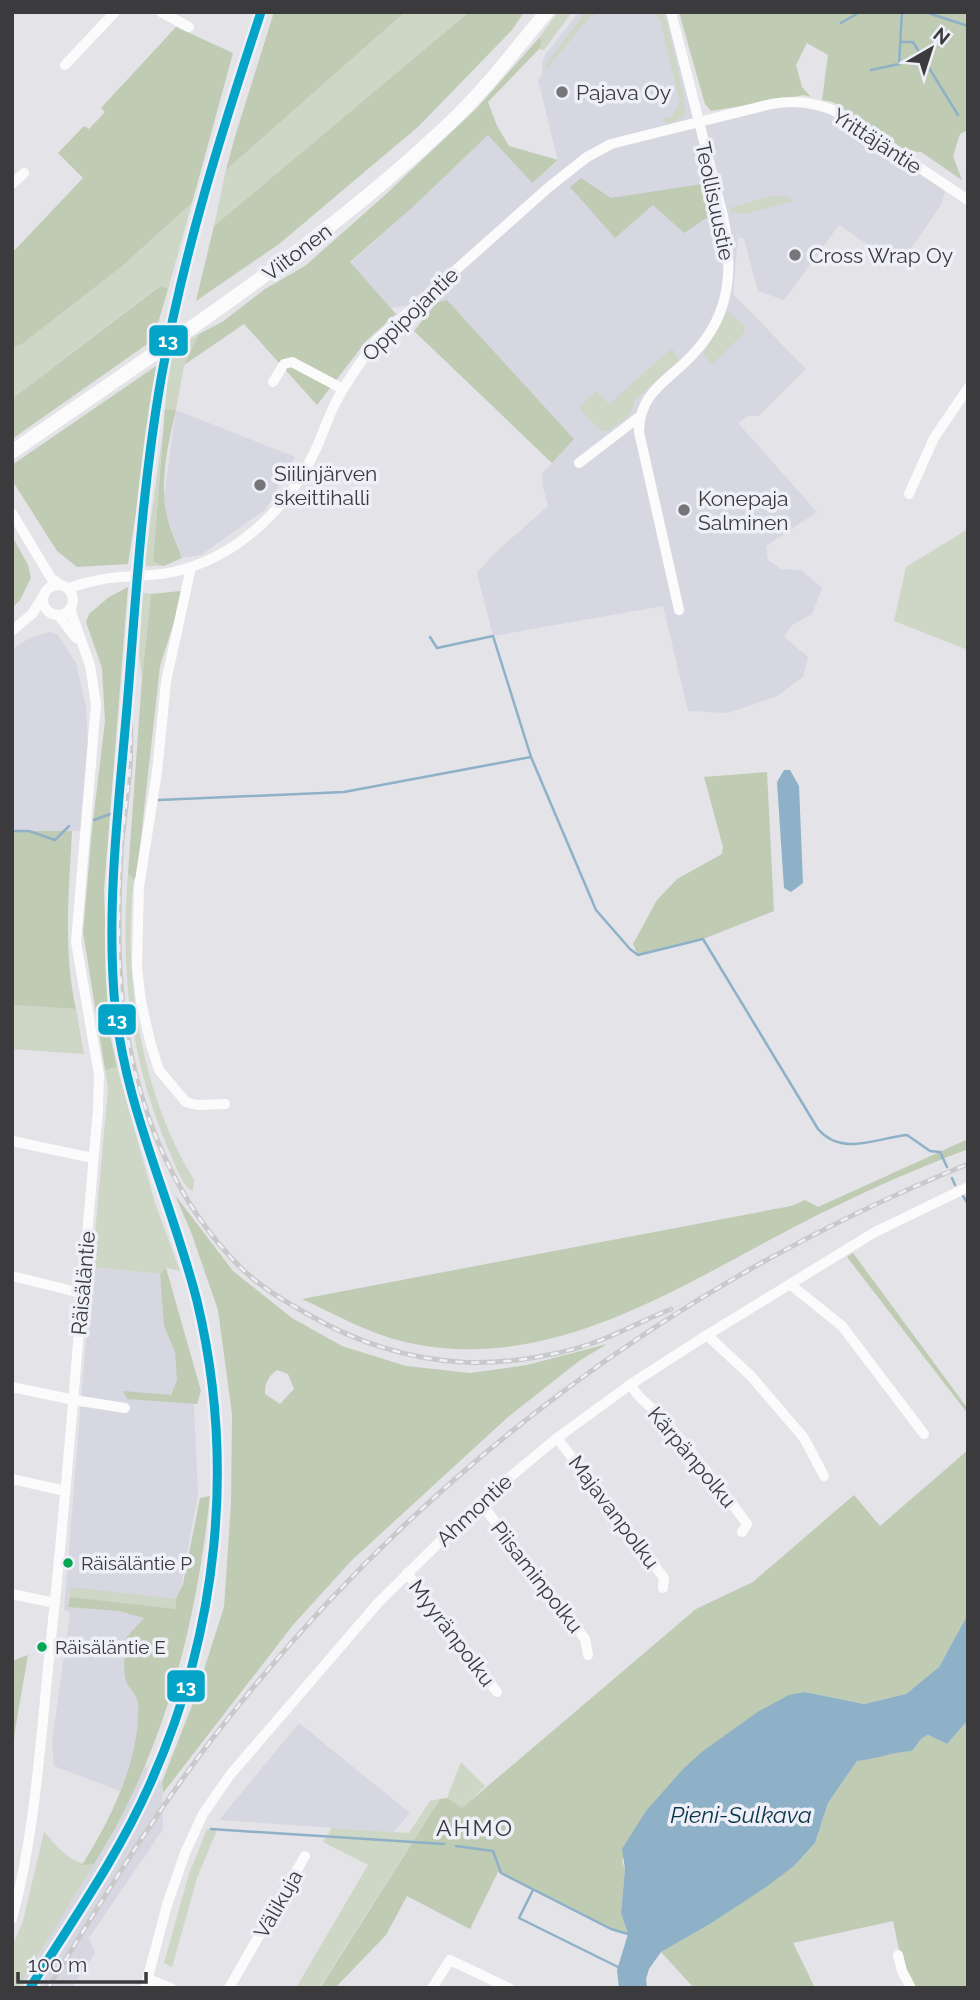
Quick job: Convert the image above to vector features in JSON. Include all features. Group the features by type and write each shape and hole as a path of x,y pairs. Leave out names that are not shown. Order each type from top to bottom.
{"highway":[{"name":"Viitonen","path":"12,452 196,326 295,254 373,192 455,118 547,12"}],"street":[{"path":"65,65 115,12"},
{"path":"161,12 189,27"},
{"name":"Teollisuustie","path":"579,463 639,416 643,403 707,337 717,318 730,273 730,249 723,216 671,12"},
{"name":"Yrittäjäntie","path":"698,122 792,100 812,102 833,110 968,200"},
{"name":"Oppipojantie","path":"64,586 160,575 191,567 228,549 254,530 277,508 299,480 343,389 376,341 579,162 611,144 698,122"},
{"path":"12,184 24,173"},
{"path":"273,382 284,363 292,362 343,389"},
{"path":"909,494 934,438 968,388"},
{"path":"639,416 639,432 679,610"},
{"path":"12,513 51,578 73,595 72,607"},
{"path":"37,556 47,580 45,609 56,615 82,648"},
{"path":"191,567 166,682 157,772 139,887 137,967 141,1002 159,1070 186,1102 197,1105 225,1104"},
{"path":"15,629 43,615 56,615 72,607 84,592 99,580"},
{"path":"15,629 32,614 45,592 55,584 64,586"},
{"name":"Räisäläntie","path":"12,1919 21,1887 36,1803 74,1400 99,1075 76,942 96,704 90,665 82,648 72,607"},
{"path":"12,1141 93,1158"},
{"name":"Ahmontie","path":"147,1983 185,1853 204,1814 230,1775 378,1603 480,1502 557,1438 631,1384 875,1232 968,1187"},
{"path":"12,1276 81,1293"},
{"path":"791,1285 842,1326 924,1434"},
{"path":"707,1335 751,1376 804,1438 824,1476"},
{"name":"Kärpänpolku","path":"631,1384 634,1391 656,1411 711,1474 747,1524 742,1532"},
{"path":"12,1387 125,1408"},
{"name":"Majavanpolku","path":"557,1438 664,1578 663,1588"},
{"path":"12,1479 65,1492"},
{"name":"Piisaminpolku","path":"480,1502 585,1639 588,1655"},
{"name":"Myyränpolku","path":"407,1573 497,1692"},
{"path":"12,1594 55,1603"},
{"name":"Välikuja","path":"229,1988 305,1856"},
{"path":"898,1955 902,1971 911,1988"},
{"path":"432,1988 450,1959 509,1988"},
{"path":"147,1983 171,1988"}],"shaded area":[{"path":"579,12 670,12 699,122 771,104 812,102 947,186 941,205 899,266 839,225 784,300 758,291 744,239 738,237 733,294 806,369 759,416 748,416 738,423 817,512 766,546 768,560 781,569 801,570 822,588 812,614 792,625 784,637 808,657 803,677 777,696 728,713 688,711 663,606 493,636 477,573 494,554 548,506 542,474 574,439 447,300 391,308 350,263 488,135 532,183 558,161 538,80 542,75 545,55"},
{"path":"176,410 295,457 266,509 201,555 182,558 167,517 164,497"},
{"path":"49,632 57,634 76,663 86,706 90,782 86,831 12,831 12,649 30,638"},
{"path":"92,1267 160,1274 164,1326 193,1386 198,1495 180,1592 146,1738 120,1791 54,1766 52,1742 70,1612 64,1610"},
{"path":"299,1723 410,1813 394,1832 219,1820"},
{"path":"145,1766 162,1782 163,1829 89,1938 95,1953 72,1988 18,1988 108,1841"}],"green space":[{"path":"274,12 405,12 226,170 234,140"},
{"path":"405,12 469,12 214,226 226,170"},
{"path":"469,12 524,12 512,30 419,126 279,244 196,301 214,226"},
{"path":"558,12 572,12 544,50 539,49 542,41 539,38"},
{"path":"585,12 597,12 593,17 592,14 545,71 547,63"},
{"path":"653,12 661,12 667,21 684,98 685,114 668,124 661,119 672,116 680,103 660,20"},
{"path":"679,12 968,12 968,130 960,134 953,156 962,180 921,152 907,151 833,102 822,100 828,55 807,43 796,65 802,87 811,97 804,95 711,111 705,104"},
{"path":"176,27 233,53 192,203 121,267 22,344 12,348 12,248 15,250 83,178 58,153 84,126 89,129 105,112 101,108"},
{"path":"539,38 542,41 539,49 488,102 497,126 509,146 558,160 532,183 488,135 350,262 396,314 367,340 317,405 244,324 184,365 199,334 222,322 265,289 305,266 477,108"},
{"path":"581,178 611,198 708,183 714,213 684,233 653,205 615,238 570,187"},
{"path":"771,196 787,196 794,201 745,214 731,212 730,208"},
{"path":"192,203 168,289 159,286 12,399 12,348 22,344 121,267"},
{"path":"160,286 168,289 153,340 12,439 12,399"},
{"path":"447,300 574,439 552,463 414,331 437,302"},
{"path":"728,311 745,327 744,333 713,364 704,356 704,352"},
{"path":"199,334 184,365 176,410 165,409 170,352"},
{"path":"672,348 679,360 635,400 631,413 624,420 608,431 601,431 582,412 579,407 596,391 609,404"},
{"path":"159,364 128,564 77,567 57,551 12,480 12,465"},
{"path":"165,409 176,410 164,490 167,516 182,558 164,566 153,562"},
{"path":"163,432 153,562 164,566 146,566 145,561"},
{"path":"968,529 968,650 894,621 906,567"},
{"path":"12,536 28,565 31,578 20,600 12,608"},
{"path":"128,587 104,890 109,1030 117,1067 105,1070 83,932 105,721 102,668 86,622 89,614 109,597"},
{"path":"181,591 181,600 160,666 137,874 134,880 128,873 151,594"},
{"path":"143,593 151,594 142,679 139,654"},
{"path":"767,772 774,911 703,939 638,955 633,944 657,900 677,879 722,854 723,847 704,777"},
{"path":"12,831 72,831 68,942 76,1009 12,1005"},
{"path":"128,873 134,880 131,956 140,1035 161,1111 194,1180 193,1191 180,1175 157,1120 137,1051 127,982"},
{"path":"12,1005 76,1009 84,1054 12,1049"},
{"path":"117,1067 155,1203 180,1271 166,1268 160,1274 92,1267 108,1089 105,1070"},
{"path":"968,1139 968,1149 839,1204 610,1320 560,1336 510,1346 458,1349 405,1342 365,1329 302,1299 791,1206 805,1200 818,1207"},
{"path":"175,1195 233,1271 292,1318 342,1346 406,1366 470,1373 527,1365 607,1344 579,1361 508,1417 351,1561 293,1625 163,1793 162,1782 195,1698 224,1607 231,1504 232,1414 218,1310","holes":["277,1370 288,1374 294,1389 280,1404 265,1394 266,1383"]},
{"path":"853,1253 968,1409 968,1414 847,1257"},
{"path":"166,1268 201,1391 197,1404 127,1399 123,1391 171,1395 177,1380 175,1352 164,1326 160,1274"},
{"path":"968,1450 968,1614 939,1667 906,1694 864,1704 805,1692 646,1811 622,1861 625,1869 621,1913 628,1934 611,1929 498,1872 470,1929 407,1896 386,1935 335,1988 320,1988 440,1799 447,1798 462,1808 696,1609 753,1582 854,1495 880,1526"},
{"path":"210,1496 196,1593 186,1640 158,1733 119,1822 94,1864 82,1865 113,1809 129,1767 138,1725 138,1704 125,1676 126,1638 144,1618 119,1611 68,1607 70,1597 176,1609 176,1599 183,1584 200,1498"},
{"path":"71,1587 176,1599 177,1609 70,1597"},
{"path":"28,1655 15,1730 12,1763 12,1661"},
{"path":"968,1720 968,1988 907,1988 893,1921 793,1943 815,1988 694,1988 661,1952 710,1924 794,1866 815,1843 828,1803 857,1761 889,1752 912,1751 922,1738 928,1735 947,1744"},
{"path":"461,1762 485,1786 462,1809 447,1798"},
{"path":"440,1799 319,1988 296,1988 368,1865 323,1842 332,1828 409,1833 430,1801"},
{"path":"207,1829 217,1830 197,1878 172,1967 164,1963 189,1874"},
{"path":"44,1832 72,1859 94,1864 18,1988 12,1988 12,1947 23,1921"}],"water":[{"path":"784,770 790,770 799,786 803,883 791,892 784,888 777,782"},
{"name":"Pieni-Sulkava","path":"968,1614 968,1720 947,1744 928,1735 922,1738 912,1751 857,1761 828,1803 815,1843 794,1866 710,1924 661,1952 649,1969 647,1988 619,1988 617,1970 628,1934 621,1913 625,1869 622,1849 646,1811 683,1769 703,1751 759,1711 789,1695 805,1692 864,1704 906,1694 939,1667"}],"waterway":[{"path":"841,23 860,12"},
{"path":"871,70 899,64 902,12"},
{"path":"925,12 968,26"},
{"path":"901,42 913,42 958,115"},
{"path":"430,637 437,648 493,636 531,757 596,910 630,949 638,955 703,939 818,1129 827,1137 849,1144 907,1135 930,1151 940,1152 947,1167"},
{"path":"159,800 344,792 531,757"},
{"path":"94,820 113,813"},
{"path":"12,831 29,831 55,840 69,826"},
{"path":"952,1178 955,1185"},
{"path":"963,1196 968,1204"},
{"path":"211,1829 444,1844"},
{"path":"456,1846 493,1851 501,1873 611,1929 628,1934"},
{"path":"533,1890 519,1918 620,1968"}],"railway":[{"path":"129,673 131,754 121,853 119,921 121,989 127,1033 142,1097 165,1158 180,1188 217,1241 247,1274 264,1287 328,1325 383,1348 441,1360 478,1363 554,1354 606,1338 671,1309"},
{"path":"48,1988 110,1887 223,1725 299,1633 381,1548 467,1468 558,1395 654,1328 754,1267 859,1212 968,1164"}],"transit line":[{"name":"13","path":"30,1988 109,1863 150,1784 173,1727 192,1668 214,1547 216,1424 209,1362 197,1301 137,1111 119,1034 112,958 113,886 140,543 161,379 180,286 204,194 261,12"}],"place":[{"name":"Pajava Oy","path":"562,92"},
{"name":"Cross Wrap Oy","path":"795,255"},
{"name":"Siilinjärven skeittihalli","path":"260,485"},
{"name":"Konepaja Salminen","path":"684,510"},
{"name":"Räisäläntie P","path":"68,1563"},
{"name":"Räisäläntie E","path":"42,1647"}],"district":[{"name":"AHMO","path":"475,1827"}]}
